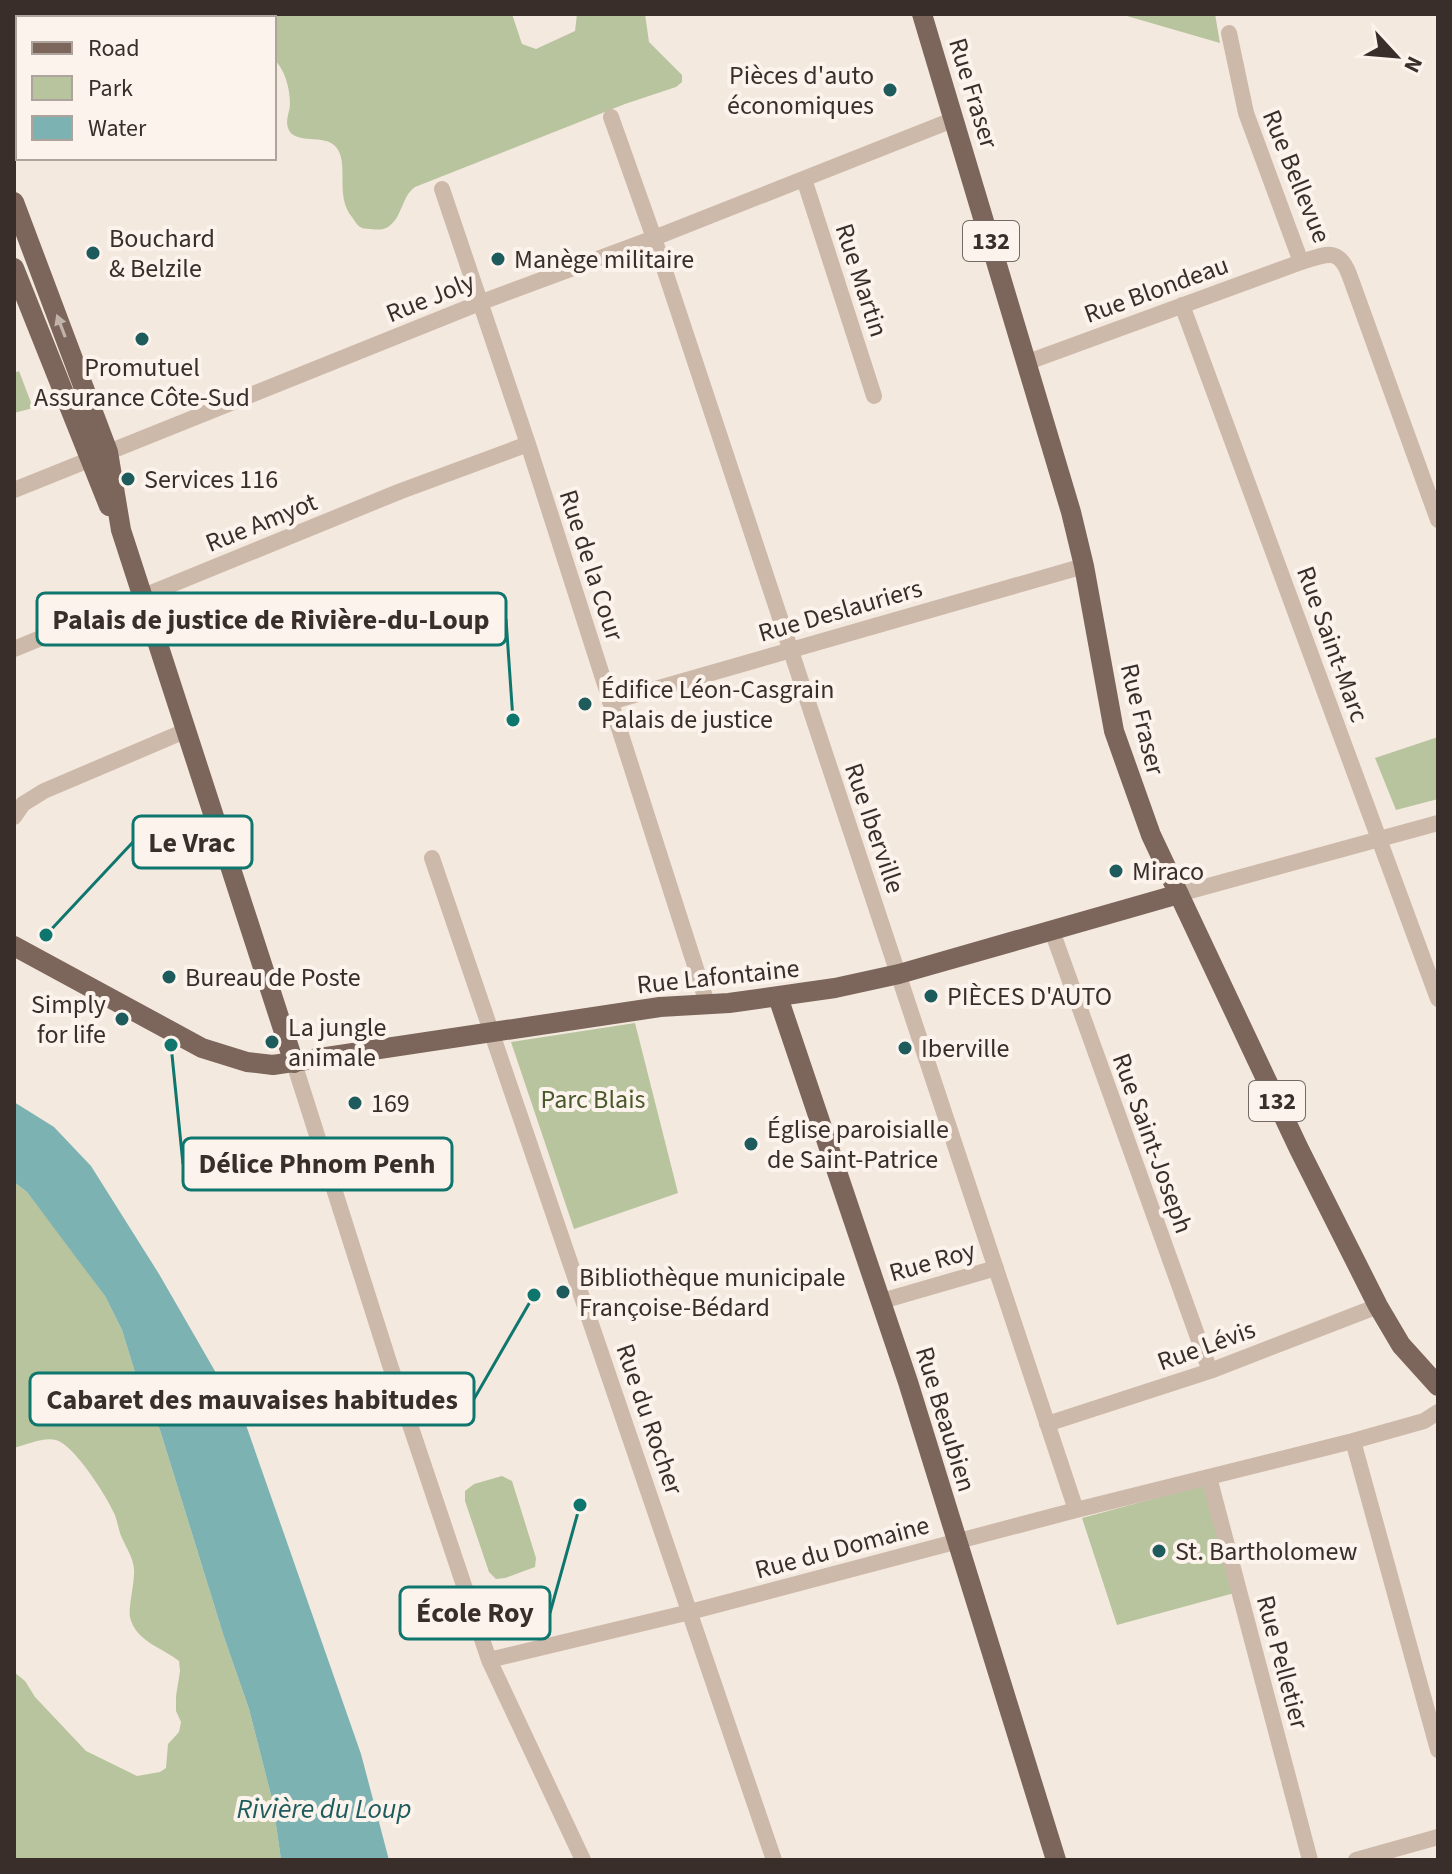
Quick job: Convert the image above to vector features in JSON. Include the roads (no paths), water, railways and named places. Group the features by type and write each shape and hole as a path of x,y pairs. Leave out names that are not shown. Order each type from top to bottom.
{"main road":[{"name":"Rue Fraser","path":"922,14 1067,498 1084,566 1114,731 1151,835 1299,1149 1378,1306 1401,1345 1438,1386"},
{"path":"14,202 294,1063"},
{"path":"14,268 98,456"},
{"name":"Rue Lafontaine","path":"14,946 202,1048 247,1062 294,1063 660,1007 778,997 899,974 1179,894"},
{"name":"Rue Beaubien","path":"778,997 882,1301 1056,1860"},
{"path":"1401,1345 1438,1402"}],"street":[{"name":"Rue Bellevue","path":"1229,33 1246,113 1301,262 1327,254 1336,255 1344,261 1438,520"},
{"name":"Rue Iberville","path":"611,117 654,238 1076,1510"},
{"name":"Rue Joly","path":"14,490 482,302 955,119"},
{"name":"Rue Martin","path":"804,179 874,396"},
{"name":"Rue de la Cour","path":"442,189 482,302 707,1003"},
{"name":"Rue Blondeau","path":"1028,362 1301,262"},
{"name":"Rue Saint-Marc","path":"1182,305 1438,999"},
{"name":"Rue Amyot","path":"14,649 401,491 528,444"},
{"name":"Rue Deslauriers","path":"610,702 1084,566"},
{"path":"14,817 23,804 44,791 185,731"},
{"name":"Rue Lafontaine","path":"1179,894 1438,823"},
{"name":"Rue du Rocher","path":"432,858 774,1860"},
{"name":"Rue Saint-Joseph","path":"1052,931 1210,1371"},
{"path":"294,1063 389,1362 489,1660 583,1860"},
{"name":"Rue Roy","path":"882,1301 996,1268"},
{"name":"Rue Lévis","path":"1047,1424 1210,1371 1378,1306"},
{"name":"Rue du Domaine","path":"489,1660 690,1612 1353,1441 1424,1421 1438,1412"},
{"path":"1353,1441 1438,1750"},
{"name":"Rue Pelletier","path":"1209,1477 1310,1860"},
{"path":"1356,1860 1438,1837"}],"water":[{"name":"Rivière du Loup","path":"14,1102 54,1127 91,1166 159,1274 246,1425 361,1754 389,1860 281,1860 273,1803 249,1709 160,1430 138,1382 122,1330 105,1296 27,1192 14,1182"}],"place":[{"name":"Pièces d'auto économiques","path":"890,90"},
{"name":"Bouchard & Belzile","path":"93,253"},
{"name":"Manège militaire","path":"498,259"},
{"name":"Promutuel Assurance Côte-Sud","path":"142,339"},
{"name":"Services 116","path":"128,479"},
{"name":"Édifice Léon-Casgrain Palais de justice","path":"585,704"},
{"name":"Palais de justice de Rivière-du-Loup","path":"513,720"},
{"name":"Miraco","path":"1116,871"},
{"name":"Le Vrac","path":"46,935"},
{"name":"Bureau de Poste","path":"169,977"},
{"name":"PIÈCES D'AUTO","path":"931,996"},
{"name":"Simply for life","path":"122,1019"},
{"name":"La jungle animale","path":"272,1042"},
{"name":"Délice Phnom Penh","path":"171,1045"},
{"name":"Iberville","path":"905,1048"},
{"name":"169","path":"355,1103"},
{"name":"Église paroisialle de Saint-Patrice","path":"751,1144"},
{"name":"Bibliothèque municipale Françoise-Bédard","path":"563,1292"},
{"name":"Cabaret des mauvaises habitudes","path":"534,1295"},
{"name":"École Roy","path":"580,1505"},
{"name":"St. Bartholomew","path":"1159,1551"}],"park label":[{"name":"Parc Blais","path":"593,1099"}]}
